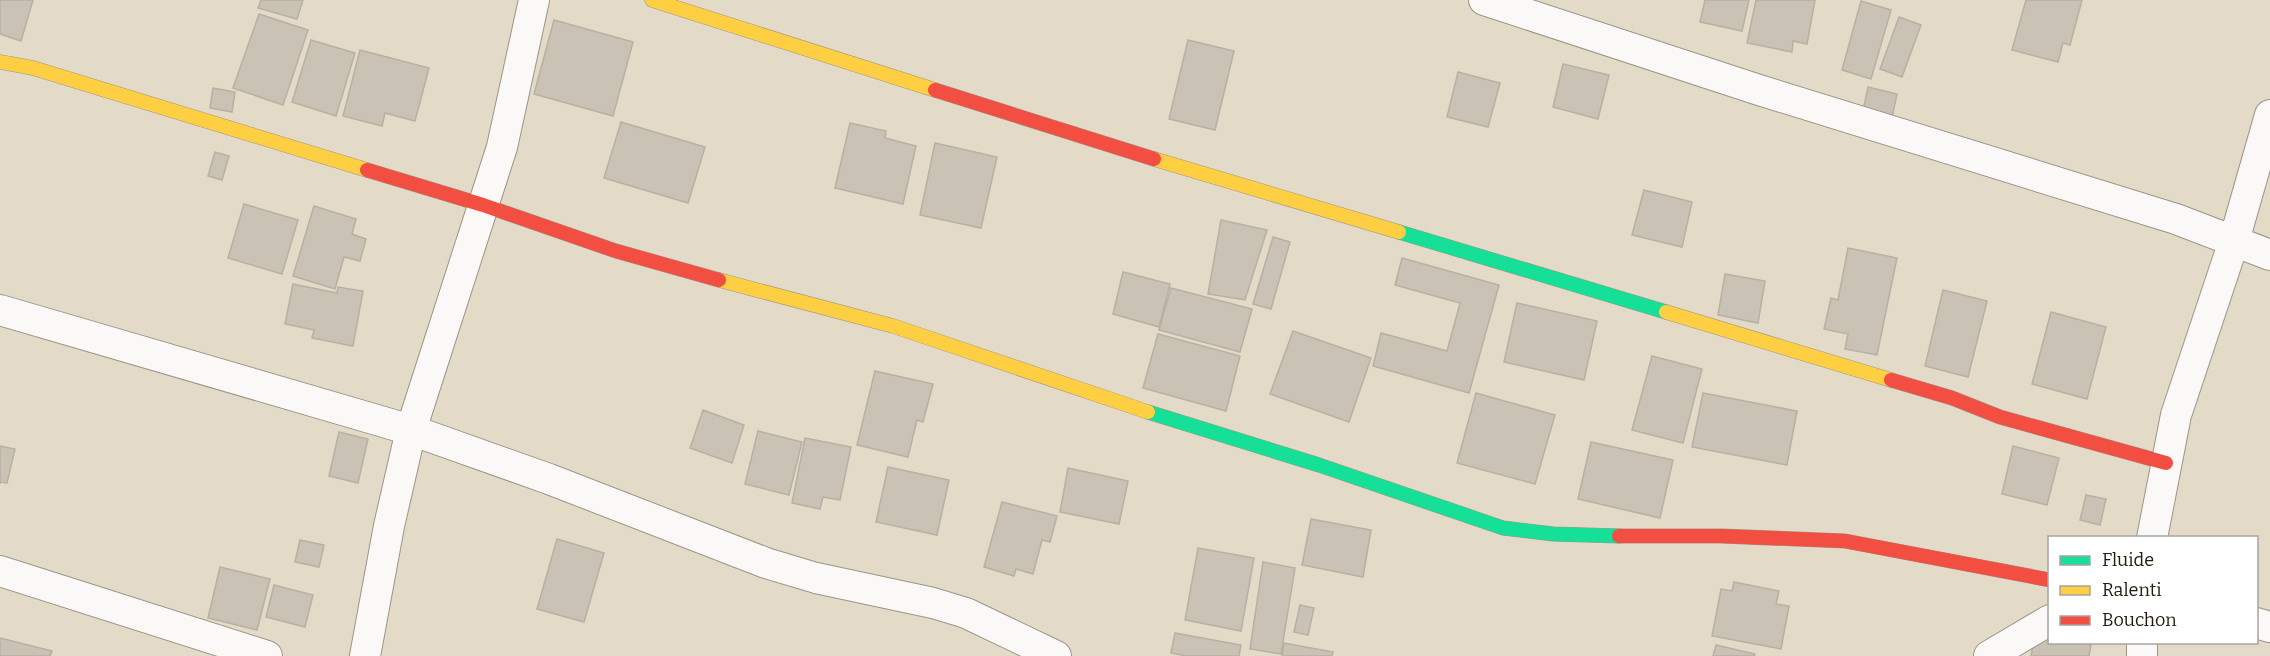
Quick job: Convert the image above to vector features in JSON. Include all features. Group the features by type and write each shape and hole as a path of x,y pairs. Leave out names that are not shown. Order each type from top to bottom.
{"street":[{"path":"365,656 389,526 411,430 502,147 534,0"},
{"path":"652,0 1131,152 1952,398 2000,417 2166,464"},
{"path":"1484,0 1758,90 2176,219 2270,255"},
{"path":"0,62 33,68 483,205 616,251 893,326 1156,415 1319,465 1503,528 1593,536 1721,536 1834,540 2048,580"},
{"path":"2152,536 2176,415 2234,241 2270,115"},
{"path":"0,310 411,430 549,479 766,562 816,578 933,603 966,614 1056,656"},
{"path":"0,571 267,656"},
{"path":"1989,656 2048,621"}],"building":[{"path":"0,0 33,0 21,41 0,34"},
{"path":"261,0 303,0 297,19 258,8"},
{"path":"1705,0 1749,0 1742,31 1700,22"},
{"path":"1756,0 1815,0 1807,44 1793,41 1792,52 1747,43"},
{"path":"2026,0 2082,0 2070,45 2063,43 2058,62 2012,50"},
{"path":"1861,1 1891,10 1871,79 1842,70"},
{"path":"259,14 308,30 283,105 233,88"},
{"path":"1899,17 1921,25 1902,77 1880,69"},
{"path":"554,20 633,42 613,116 534,94"},
{"path":"311,40 355,53 336,116 292,102"},
{"path":"1188,40 1234,51 1215,130 1169,119"},
{"path":"360,50 429,68 415,121 385,113 382,126 343,116"},
{"path":"1563,64 1609,75 1598,119 1553,107"},
{"path":"1458,72 1500,83 1488,127 1447,117"},
{"path":"1868,87 1897,94 1891,122 1862,116"},
{"path":"213,88 235,92 232,112 210,108"},
{"path":"621,122 705,147 688,203 604,178"},
{"path":"850,123 886,131 885,138 916,146 903,204 835,188"},
{"path":"935,143 997,157 981,228 920,215"},
{"path":"215,152 229,156 222,180 208,176"},
{"path":"1644,190 1692,202 1682,247 1632,235"},
{"path":"244,204 298,220 282,274 228,258"},
{"path":"314,206 356,219 352,234 366,239 360,261 344,257 335,289 293,276"},
{"path":"1221,220 1267,230 1245,300 1208,294"},
{"path":"1273,237 1290,242 1271,309 1253,304"},
{"path":"1848,248 1897,258 1877,355 1845,349 1848,334 1824,329 1831,298 1838,300"},
{"path":"1402,258 1499,285 1469,393 1373,366 1381,333 1447,351 1460,303 1395,285"},
{"path":"1123,272 1170,284 1159,327 1113,314"},
{"path":"1725,274 1765,281 1758,323 1718,315"},
{"path":"293,284 337,293 338,287 363,291 353,346 312,338 314,330 285,324"},
{"path":"1171,288 1252,309 1240,352 1159,330"},
{"path":"1943,290 1987,301 1968,377 1925,366"},
{"path":"1517,303 1597,321 1584,380 1504,362"},
{"path":"2051,312 2106,327 2087,399 2032,384"},
{"path":"1293,331 1371,358 1349,422 1270,394"},
{"path":"1158,334 1240,356 1226,411 1143,388"},
{"path":"1652,356 1702,369 1683,443 1632,430"},
{"path":"875,371 933,384 923,422 917,420 908,457 857,445"},
{"path":"1476,393 1555,415 1535,484 1457,463"},
{"path":"1703,393 1797,411 1787,465 1692,447"},
{"path":"703,410 744,425 732,463 690,448"},
{"path":"758,431 802,442 789,495 745,484"},
{"path":"339,432 368,439 358,483 329,476"},
{"path":"805,438 851,447 840,500 823,497 820,509 792,503"},
{"path":"1591,442 1673,460 1660,518 1578,499"},
{"path":"0,446 15,449 7,483 0,482"},
{"path":"2013,446 2059,458 2047,505 2002,494"},
{"path":"888,467 949,480 937,535 876,522"},
{"path":"1068,468 1128,481 1119,524 1060,512"},
{"path":"2086,495 2106,499 2100,525 2080,520"},
{"path":"1002,502 1057,516 1050,542 1042,540 1033,574 1016,569 1014,576 984,567"},
{"path":"1311,519 1371,530 1363,577 1302,565"},
{"path":"557,539 604,553 584,622 537,609"},
{"path":"300,540 324,545 319,567 295,562"},
{"path":"1198,548 1254,558 1241,631 1185,620"},
{"path":"1263,562 1295,568 1281,654 1250,649"},
{"path":"220,567 270,579 257,630 208,618"},
{"path":"1734,582 1779,591 1776,604 1789,606 1781,649 1712,636 1721,589 1732,591"},
{"path":"274,585 313,595 305,627 266,617"},
{"path":"1300,605 1314,608 1308,635 1294,632"},
{"path":"1175,633 1241,645 1239,656 1186,656 1171,653"},
{"path":"2035,634 2048,637 2048,644 2091,645 2089,656 2031,656"},
{"path":"0,638 52,651 50,656 0,656"},
{"path":"1284,643 1333,652 1332,656 1282,656"},
{"path":"1716,645 1755,654 1754,656 1713,656"}],"traffic: fast":[{"path":"1399,232 1666,312"},
{"path":"1148,412 1319,465 1503,528 1553,534 1619,536"}],"traffic: slow":[{"path":"652,0 935,90"},
{"path":"0,62 33,68 367,170"},
{"path":"1154,159 1399,232"},
{"path":"719,280 893,326 1148,412"},
{"path":"1666,312 1891,380"}],"traffic: jam":[{"path":"935,90 1154,159"},
{"path":"367,170 483,205 616,251 719,280"},
{"path":"1891,380 1952,398 2000,417 2166,463"},
{"path":"1619,536 1721,536 1845,541 2048,580"}]}
